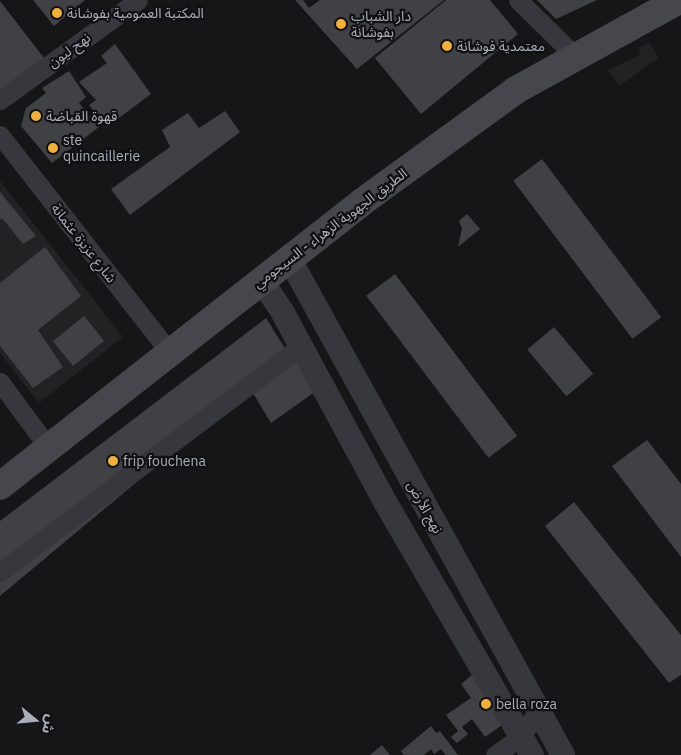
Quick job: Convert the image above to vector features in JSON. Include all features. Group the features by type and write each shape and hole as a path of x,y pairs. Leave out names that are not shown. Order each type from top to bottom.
{"main road":[{"name":"الطريق الجهوية الزهراء - السيجومي","path":"0,486 261,280 516,90 679,0"}],"street":[{"name":"نهح ليون","path":"0,100 138,0"},
{"path":"518,0 575,56"},
{"name":"شارع عزيزة عثمانة","path":"0,134 169,351"},
{"name":"نهج الأرض","path":"290,258 562,755"},
{"path":"261,280 526,746"},
{"path":"0,572 300,347"},
{"path":"0,382 48,447"},
{"path":"526,746 538,710"},
{"path":"495,755 526,746"}],"shaded area":[{"path":"649,42 659,58 619,86 608,70 640,55 639,48"},
{"path":"0,181 123,337 39,403 0,353"}],"building":[{"name":"المكتبة العمومية بفوشانة","path":"33,0 85,0 54,26"},
{"name":"دار الشباب بفوشانة","path":"295,0 303,0 309,8 320,0 444,0 357,69"},
{"name":"معتمدية فوشانة","path":"446,0 490,0 518,34 421,114 375,58"},
{"path":"537,0 597,0 556,19"},
{"path":"0,1 44,58 0,91"},
{"path":"115,44 151,94 107,127 89,105 96,100 79,82 107,63 101,56"},
{"path":"69,71 86,97 79,103 99,127 52,163 21,126 26,108 46,93 42,88"},
{"path":"225,111 240,132 130,215 111,189 170,147 162,130 188,113 199,128"},
{"path":"542,159 661,317 632,339 513,181"},
{"path":"0,192 36,236 23,244 2,218 0,220"},
{"path":"467,214 480,229 458,247 462,228 459,221"},
{"path":"45,247 81,296 38,330 63,367 33,388 0,346 0,283"},
{"path":"395,274 517,436 488,458 366,296"},
{"path":"84,316 104,341 73,366 53,341"},
{"path":"266,318 289,355 0,596 0,521"},
{"path":"554,327 593,374 566,396 527,349"},
{"path":"302,357 319,389 271,423 253,393"},
{"path":"647,440 681,484 681,557 612,466"},
{"path":"574,502 681,635 681,675 669,683 545,526"},
{"path":"472,675 505,723 485,737 472,719 462,727 468,734 457,743 451,737 458,731 446,715 471,698 461,684"},
{"path":"431,726 436,733 440,731 458,755 446,755 441,749 434,754 431,749 424,755 404,755 401,751"},
{"path":"382,745 390,755 370,755"}],"place":[{"name":"المكتبة العمومية بفوشانة","path":"57,13"},
{"name":"دار الشباب بفوشانة","path":"341,24"},
{"name":"معتمدية فوشانة","path":"447,46"},
{"name":"قهوة القباضة","path":"36,116"},
{"name":"ste quincaillerie","path":"53,148"},
{"name":"frip fouchena","path":"113,461"},
{"name":"bella roza","path":"486,704"}]}
